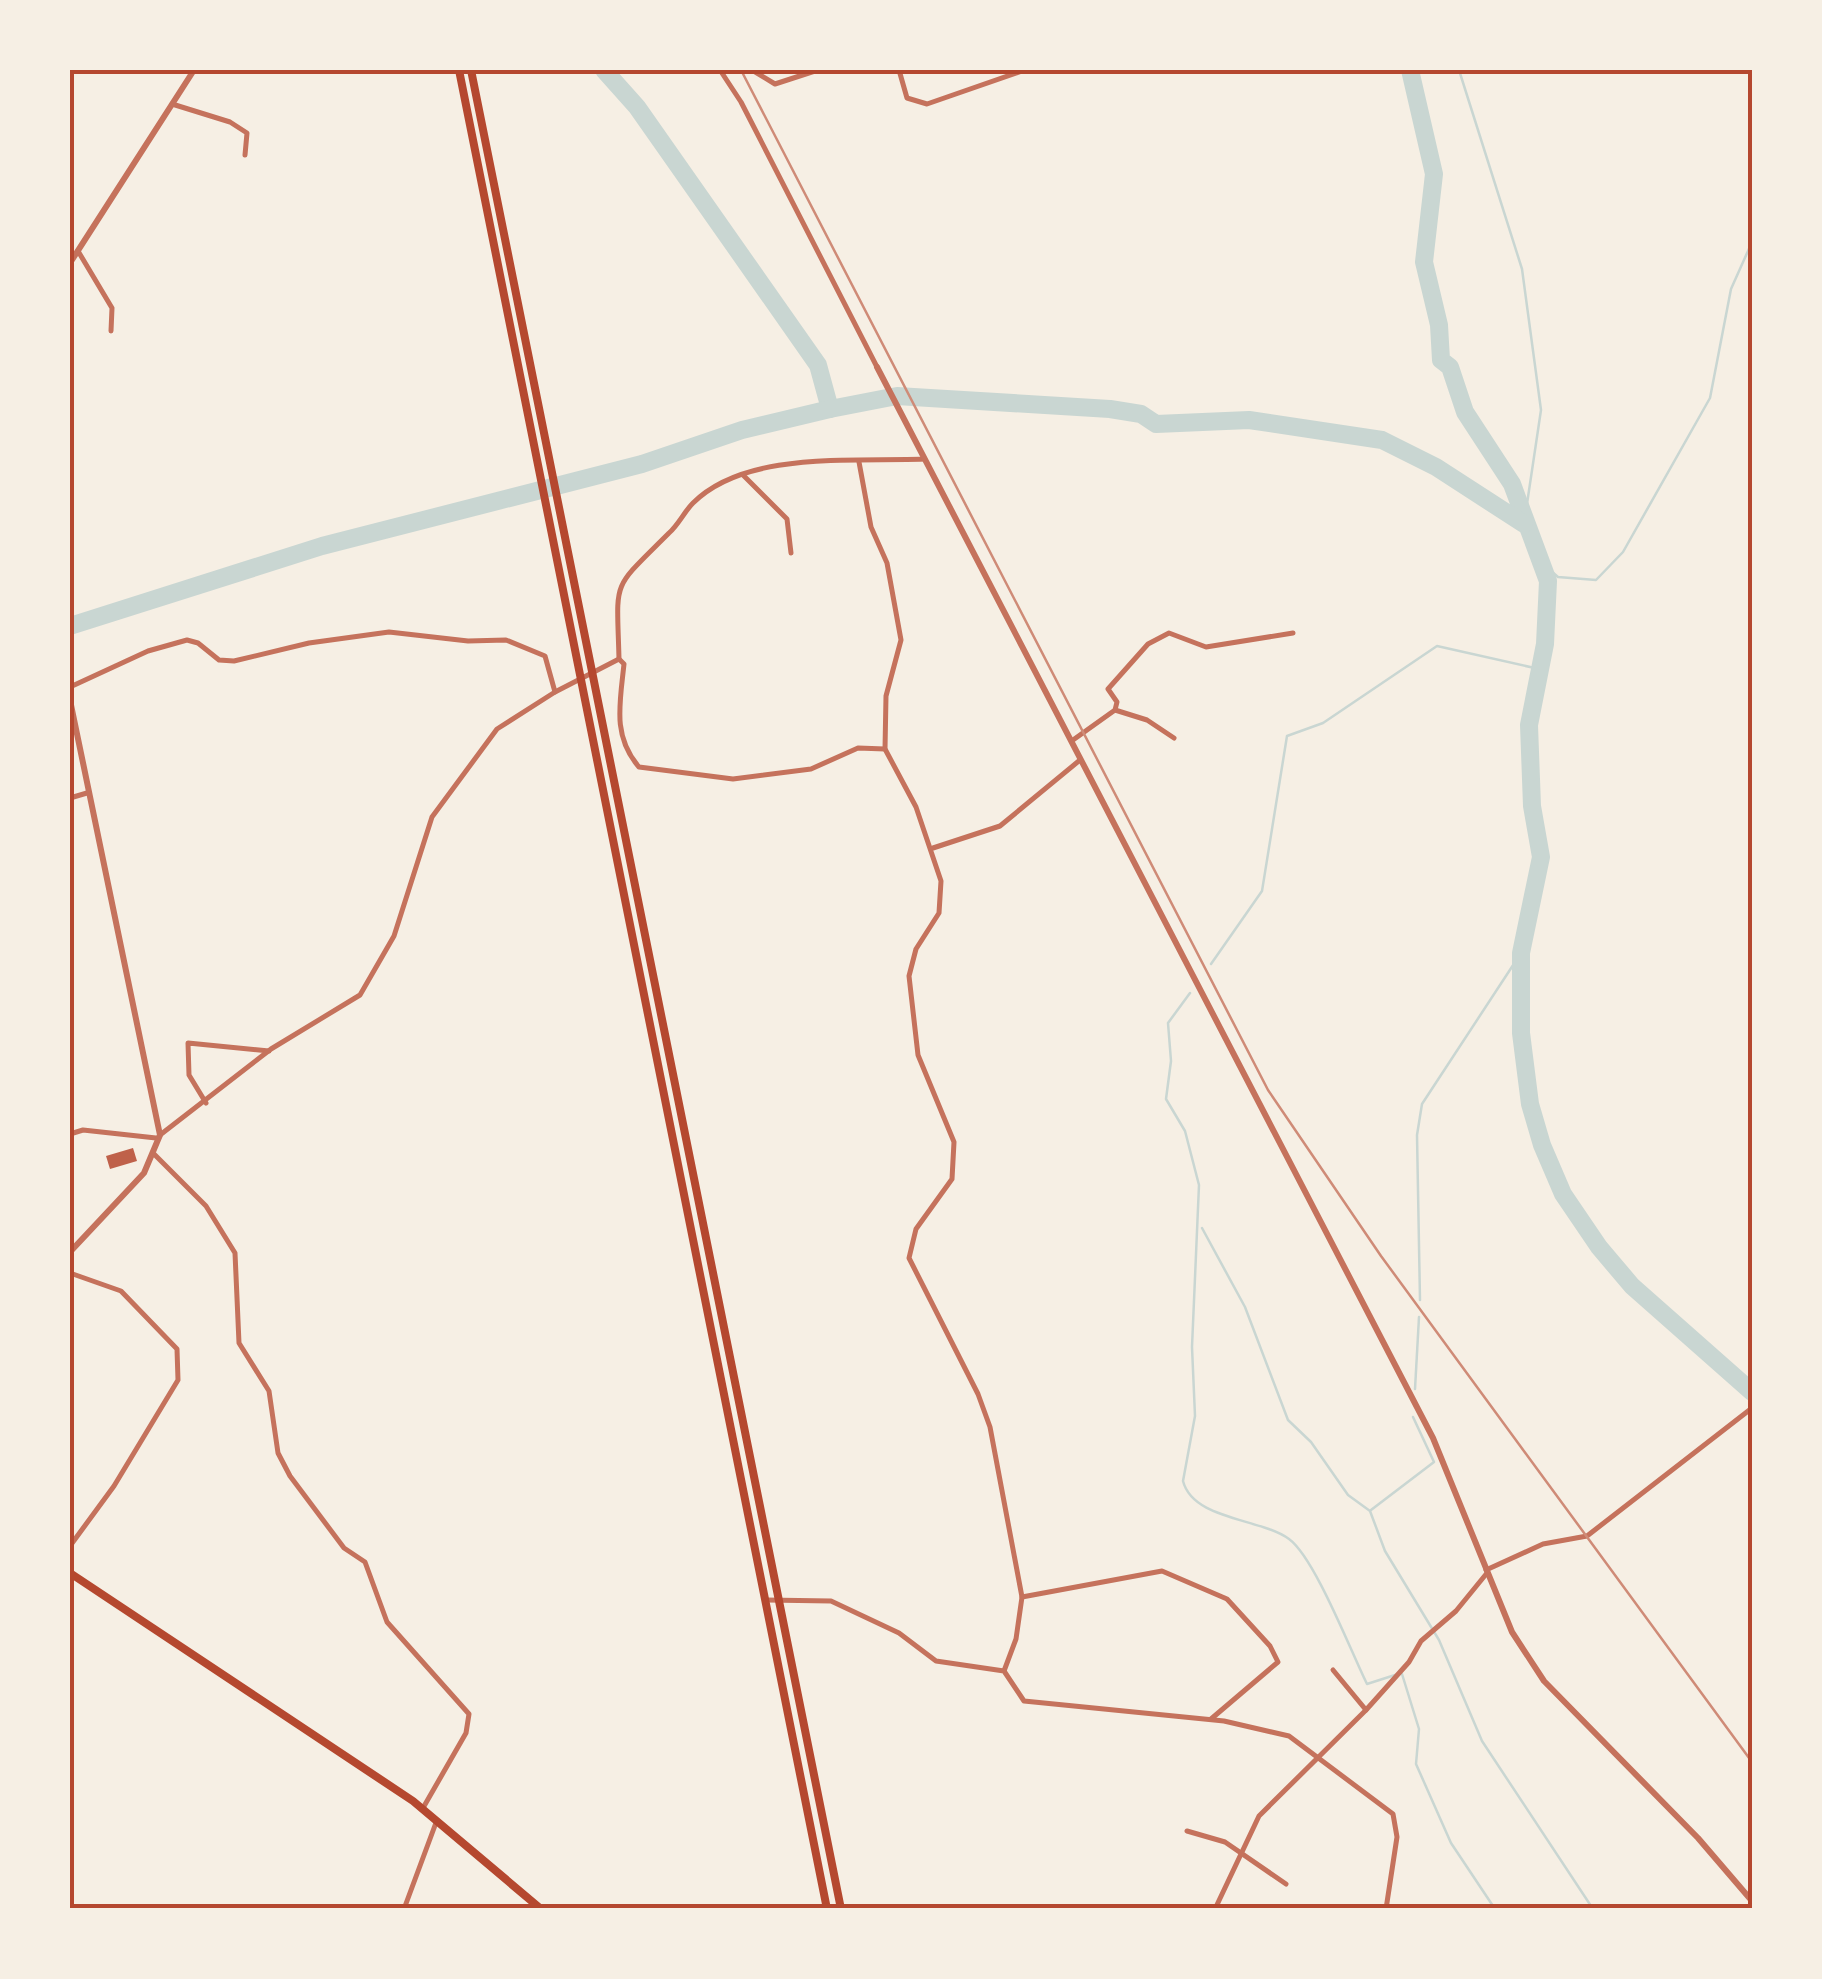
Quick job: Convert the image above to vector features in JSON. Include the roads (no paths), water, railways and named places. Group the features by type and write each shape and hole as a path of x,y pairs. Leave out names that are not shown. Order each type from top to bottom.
{"main road":[{"path":"459,70 827,1909"},
{"path":"471,70 841,1909"},
{"path":"519,370 530,366"},
{"path":"689,1216 700,1210"},
{"path":"70,1572 423,1808 542,1909"}],"street":[{"path":"70,262 194,70"},
{"path":"720,70 742,102 1073,740 1338,1263 1433,1438 1512,1632 1544,1681 1698,1838 1752,1901"},
{"path":"752,70 776,84 818,70"},
{"path":"899,70 907,98 914,104 927,104 1024,70"},
{"path":"172,104 230,122 247,133 245,155"},
{"path":"78,251 112,308 110,331"},
{"path":"885,749 858,748 811,769 733,779 639,767 625,752 618,732 624,664 619,659 618,587 695,501 743,475 797,461 924,459"},
{"path":"859,462 871,527 886,563 900,640 886,696 885,749 932,848 941,881 939,913 916,949 909,976 918,1054 954,1142 952,1179 916,1229 909,1258 978,1394 990,1426 1022,1596 1016,1639 1004,1671"},
{"path":"743,475 787,519 791,553"},
{"path":"70,687 174,641 198,643 218,660 234,661 310,643 389,632 468,642 506,640 545,656 555,692"},
{"path":"1073,740 1115,710 1117,702 1108,689 1148,644 1169,633 1206,647 1293,633"},
{"path":"70,1134 83,1130 158,1137 269,1051 338,1010 374,978 394,936 432,817 497,729 555,692 619,659"},
{"path":"70,700 158,1137 144,1174 70,1252"},
{"path":"1115,710 1147,720 1174,738"},
{"path":"932,848 1000,826 1082,758"},
{"path":"70,798 87,793"},
{"path":"206,1103 189,1075 188,1043 269,1051"},
{"path":"154,1154 206,1206 234,1253 239,1343 269,1391 278,1453 290,1476 344,1548 365,1562 388,1622 469,1714 466,1734 423,1808"},
{"path":"70,1273 121,1291 177,1349 178,1380 114,1486 70,1546"},
{"path":"1215,1909 1259,1816 1366,1710 1426,1635 1486,1571 1543,1544 1587,1536 1752,1408"},
{"path":"1022,1596 1162,1571 1228,1599 1270,1646 1278,1662 1209,1720"},
{"path":"766,1600 831,1601 899,1633 936,1661 1004,1671 1024,1701 1209,1720 1289,1736 1392,1814 1396,1850 1386,1909"},
{"path":"1333,1670 1366,1710"},
{"path":"404,1909 437,1820"},
{"path":"1187,1830 1225,1842 1240,1856 1286,1884"}],"waterway":[{"path":"604,70 637,107 818,365 830,409"},
{"path":"1410,70 1434,174 1424,262 1439,325 1441,360 1450,367 1465,412 1512,484 1548,581 1545,644 1529,725 1532,806 1541,857 1521,953 1521,1033 1530,1104 1563,1194 1599,1247 1632,1286 1752,1392"},
{"path":"1459,70 1522,269 1541,410 1524,524"},
{"path":"1544,565 1558,577 1596,580 1623,552 1710,398 1731,289 1752,242"},
{"path":"70,626 322,546 642,464 742,430 897,396 1110,409 1141,414 1156,424 1249,420 1382,440 1436,467 1524,524"},
{"path":"1211,964 1262,891 1287,736 1323,723 1437,646 1539,669"},
{"path":"1420,1300 1417,1135 1422,1104 1521,953"},
{"path":"1190,993 1168,1023 1171,1061 1166,1099 1185,1131 1199,1185 1192,1347 1195,1416 1183,1481 1200,1504 1289,1539 1321,1585 1367,1684 1395,1675"},
{"path":"1202,1228 1245,1307 1288,1420 1311,1442 1348,1495 1370,1511 1385,1551 1439,1640 1482,1741 1593,1909"},
{"path":"1415,1389 1419,1317"},
{"path":"1371,1510 1434,1462 1413,1417"},
{"path":"1402,1674 1419,1729 1416,1764 1451,1843 1495,1909"}],"railway":[{"path":"741,70 1268,1090 1381,1256 1752,1762"}]}
